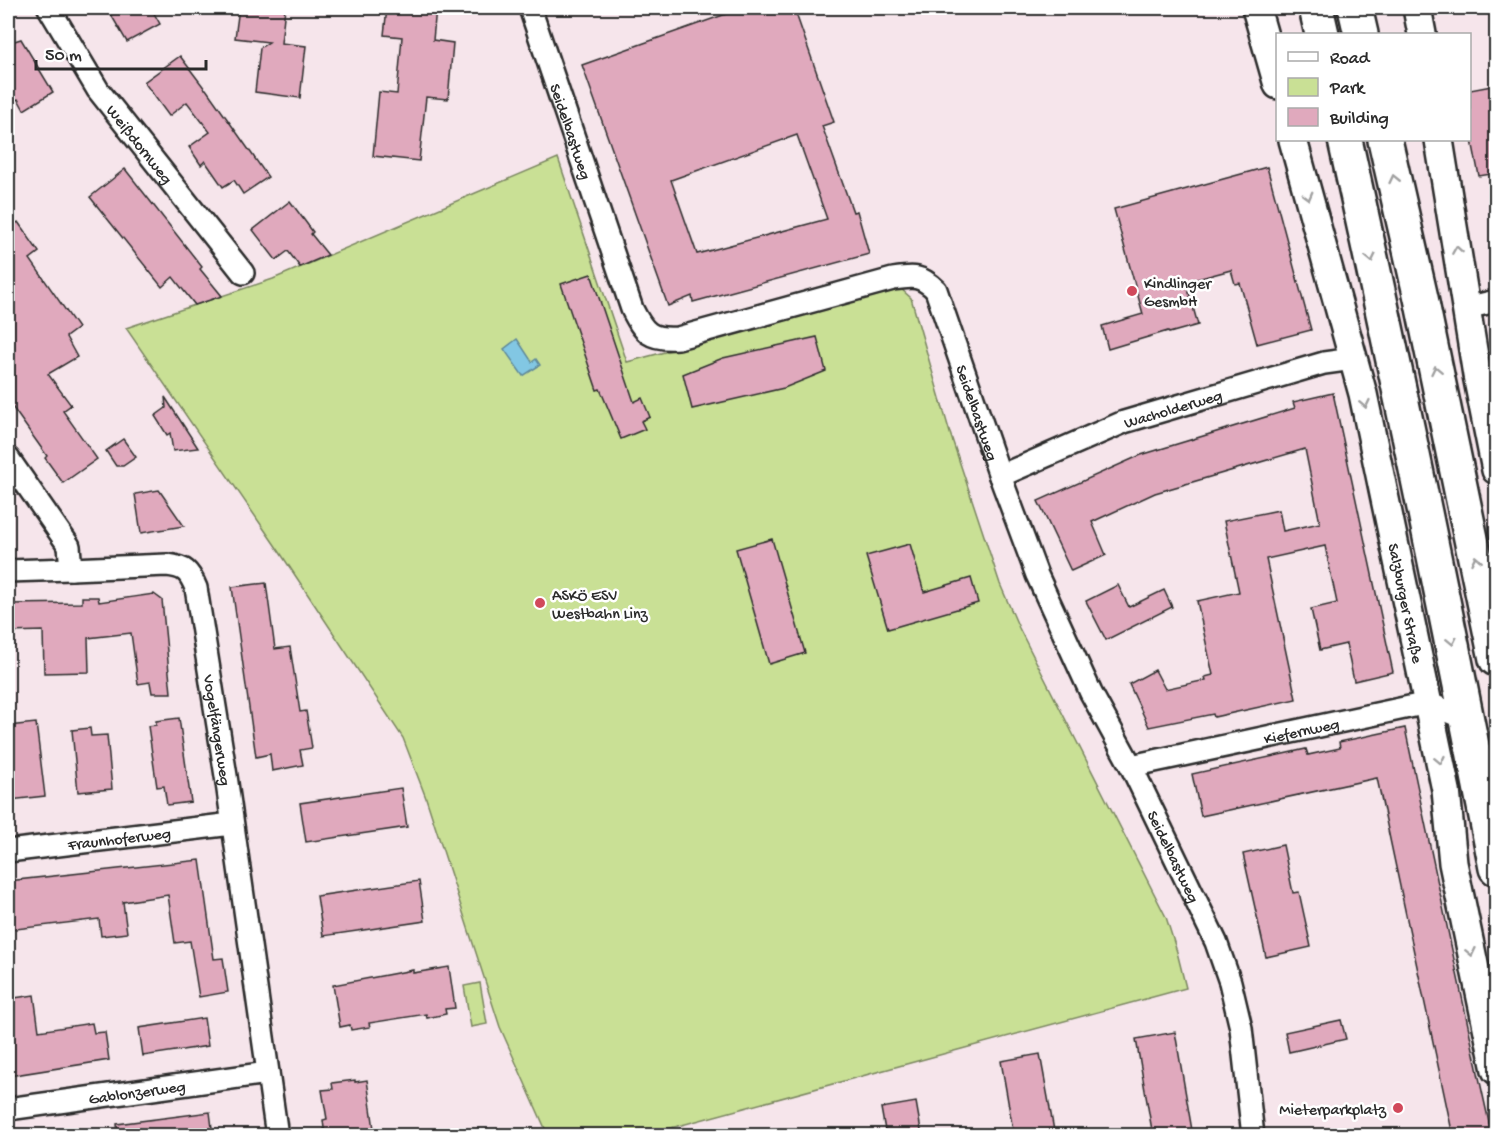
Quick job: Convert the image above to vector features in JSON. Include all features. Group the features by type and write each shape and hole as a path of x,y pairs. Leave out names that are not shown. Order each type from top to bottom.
{"main road":[{"path":"1316,8 1322,33"},
{"path":"1355,8 1361,33"},
{"path":"1345,141 1415,460 1497,868"},
{"path":"1385,141 1497,659"}],"street":[{"name":"Weißdornweg","path":"49,8 98,90 243,273"},
{"name":"Seidelbastweg","path":"530,8 632,309 641,327 653,337 678,338 893,279 912,276 925,279 936,290 943,303 1000,476 1037,575 1090,693 1131,766 1216,942 1230,982 1241,1028 1253,1136"},
{"path":"1256,8 1276,78"},
{"path":"1417,8 1422,33"},
{"name":"Salzburger Straße","path":"1293,141 1363,394 1446,790 1453,863 1497,1070"},
{"path":"1439,141 1466,308 1497,470"},
{"path":"1466,308 1497,301"},
{"name":"Wacholderweg","path":"1000,476 1124,422 1324,363 1353,359"},
{"path":"8,458 69,546 71,569"},
{"name":"Vogelfängerweg","path":"8,571 181,566 191,575 196,588 277,1136"},
{"path":"1428,703 1468,720"},
{"name":"Kiefernweg","path":"1131,766 1428,703"},
{"name":"Fraunhoferweg","path":"8,851 232,824"},
{"name":"Gablonzerweg","path":"8,1109 268,1073"}],"green space":[{"path":"558,158 627,362 901,289 911,298 950,433 1000,584 1019,628 1166,917 1186,988 645,1135 548,1135 500,1027 426,798 403,738 279,551 126,328 273,279"},
{"path":"480,983 487,1024 471,1027 464,986"}],"water":[{"path":"517,339 532,362 536,359 540,365 523,376 504,349"}],"building":[{"path":"107,8 151,8 160,24 127,42"},
{"path":"239,8 285,8 281,43 306,46 300,98 255,92 260,48 269,42 235,38"},
{"path":"387,8 436,8 433,40 453,43 448,99 426,97 419,161 373,156 379,92 397,94 402,37 384,35"},
{"path":"743,8 794,8 834,122 822,126 853,212 857,211 869,254 693,302 692,296 668,306 582,65","holes":["797,135 827,219 697,254 671,180"]},
{"path":"21,39 53,92 24,110 18,99 8,105 8,43"},
{"path":"180,56 268,177 243,194 234,180 223,187 205,161 201,165 189,147 210,132 187,102 169,116 144,82"},
{"path":"1497,85 1497,173 1479,176 1471,135 1471,90"},
{"path":"1267,167 1311,330 1257,344 1240,283 1235,284 1231,270 1186,282 1198,325 1169,333 1168,331 1108,349 1102,326 1143,314 1114,209"},
{"path":"125,169 222,296 195,305 173,277 162,287 90,197"},
{"path":"290,201 313,232 311,234 328,255 300,267 288,251 276,260 253,230"},
{"path":"18,222 39,252 30,259 78,328 66,337 77,357 48,374 71,405 63,411 97,459 63,483 8,401 8,230"},
{"path":"591,274 634,402 642,398 650,417 641,421 645,429 621,439 600,389 597,390 561,284"},
{"path":"817,337 826,371 784,388 692,409 683,374 723,358"},
{"path":"1333,393 1393,672 1354,681 1346,644 1320,650 1311,609 1337,603 1325,546 1266,559 1296,699 1214,717 1213,714 1149,727 1129,684 1155,670 1165,689 1206,680 1205,677 1213,675 1197,601 1239,592 1224,521 1279,510 1283,531 1320,523 1305,449 1155,493 1092,522 1106,555 1071,571 1038,501 1141,455 1295,408 1293,402"},
{"path":"165,397 198,448 173,451 170,433 167,435 155,416 166,408"},
{"path":"123,439 136,457 123,466 116,466 106,451"},
{"path":"159,490 184,526 141,533 135,494"},
{"path":"772,539 805,653 769,664 736,549"},
{"path":"910,544 924,592 971,578 978,603 888,629 866,556"},
{"path":"266,583 275,649 290,647 300,712 306,711 312,748 300,750 303,765 272,771 270,754 256,757 232,587"},
{"path":"1118,585 1129,607 1164,590 1172,607 1106,640 1086,601"},
{"path":"154,594 162,600 171,693 152,693 150,682 138,684 131,633 88,638 89,672 44,673 43,631 8,632 8,604 82,603 82,597 98,597 99,602"},
{"path":"179,718 191,802 167,805 164,786 157,787 148,726 156,725 156,721"},
{"path":"36,723 45,796 10,800 8,726"},
{"path":"90,728 91,736 107,735 112,789 78,792 72,730"},
{"path":"1405,728 1492,1136 1453,1136 1377,778 1201,816 1192,774 1306,749 1308,755 1340,748 1339,742"},
{"path":"401,788 407,827 306,842 300,803"},
{"path":"1283,845 1293,893 1299,892 1311,947 1266,957 1243,854"},
{"path":"200,860 214,959 223,958 228,992 199,997 190,941 175,943 168,895 123,902 127,933 101,936 99,919 8,930 8,881"},
{"path":"419,881 425,921 323,936 317,896"},
{"path":"449,967 455,1008 445,1009 446,1014 427,1018 426,1014 369,1023 370,1027 351,1030 350,1025 340,1027 333,985 413,970 413,973"},
{"path":"34,995 39,1031 92,1023 94,1033 105,1032 109,1060 8,1076 8,999"},
{"path":"204,1018 208,1046 143,1056 139,1028"},
{"path":"1341,1020 1346,1039 1289,1052 1285,1032"},
{"path":"1175,1032 1193,1136 1153,1136 1136,1039"},
{"path":"1040,1054 1055,1136 1014,1136 1001,1061"},
{"path":"355,1080 355,1082 367,1080 375,1136 325,1136 323,1120 327,1119 322,1090 333,1089 332,1083"},
{"path":"916,1102 922,1136 886,1136 881,1108"},
{"path":"210,1112 213,1136 118,1136 117,1124"}],"place":[{"name":"Kindlinger GesmbH","path":"1132,291"},
{"name":"ASKÖ ESV Westbahn Linz","path":"540,603"},
{"name":"Mieterparkplatz","path":"1398,1108"}]}
